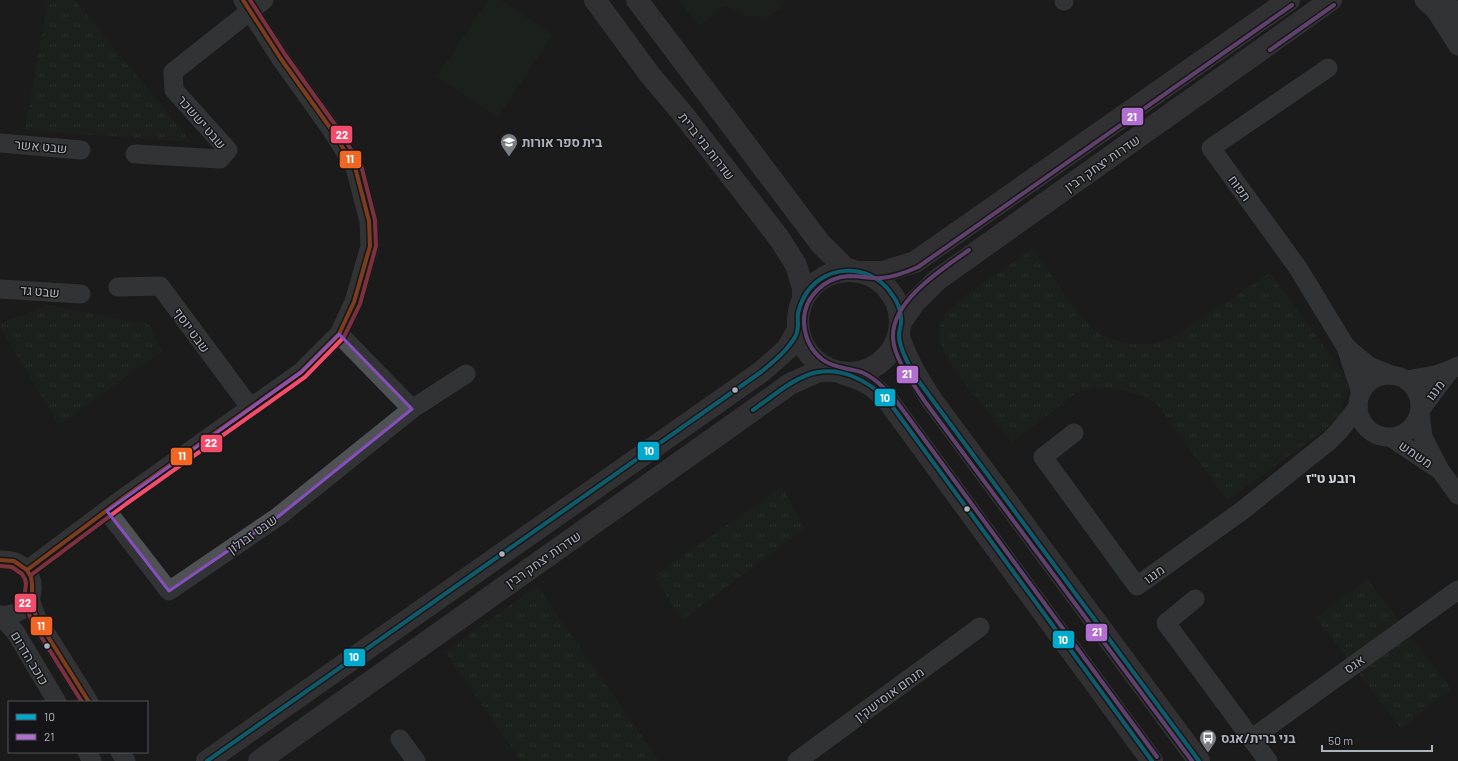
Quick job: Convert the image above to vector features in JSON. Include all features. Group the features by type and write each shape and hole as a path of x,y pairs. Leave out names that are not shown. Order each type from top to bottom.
{"main road":[{"name":"שדרות בני ברית","path":"595,0 650,75 683,114 779,238 796,265 803,288 803,300"},
{"path":"638,0 820,243 844,267 880,280 891,291 898,306 900,329 905,355 913,373 1199,761"},
{"name":"שדרות יצחק רבין","path":"858,271 883,272 915,262 1289,0"},
{"name":"שדרות יצחק רבין","path":"900,329 915,302 937,280 1331,0"},
{"path":"858,271 836,272 822,278 811,287 803,300 798,315 798,330 802,344 820,365 865,380 878,390 889,402 1152,761"},
{"path":"838,372 862,372 878,365 891,353 900,329"},
{"path":"207,761 761,372 787,348 798,330"},
{"name":"שדרות יצחק רבין","path":"259,761 790,384 819,371 838,372"}],"street":[{"path":"1424,0 1435,10 1458,46"},
{"path":"1446,0 1458,19"},
{"path":"27,570 250,407 301,372 339,334 354,302 370,246 369,221 355,167 331,129 281,59 252,3"},
{"name":"שבט יששכר","path":"135,154 220,159 228,150 174,90 173,72 252,3"},
{"name":"תפוח","path":"1328,68 1211,148 1291,258 1346,347 1359,400"},
{"name":"שבט אשר","path":"0,143 81,150"},
{"name":"שבט יוסף","path":"118,287 160,286 250,407"},
{"name":"שבט גד","path":"0,289 81,294"},
{"path":"339,334 412,409"},
{"name":"תפוח","path":"1346,347 1369,366 1399,377"},
{"name":"מנגו","path":"1399,377 1454,368"},
{"name":"מנגו","path":"1420,412 1454,368"},
{"name":"שבט זבולון","path":"107,511 169,591 279,516 412,409 466,374"},
{"path":"1381,376 1399,377 1413,385 1418,392 1420,412 1413,428 1400,436 1392,438 1376,435 1363,424 1359,416 1359,400 1366,385 1373,379 1381,376"},
{"name":"מנגו","path":"1074,433 1043,457 1137,586 1243,510 1329,441 1339,431 1359,400"},
{"name":"משמש","path":"1420,412 1423,437 1440,470 1458,495"},
{"name":"מנגו","path":"1329,441 1370,431"},
{"name":"משמש","path":"1392,438 1440,470"},
{"path":"1,615 10,615 19,612 30,599 32,592 32,584 27,570 14,561 2,557"},
{"name":"אגס","path":"1251,739 1458,590"},
{"name":"כוכב הדרום","path":"30,599 37,619 88,701"},
{"path":"1195,599 1166,623 1268,761"},
{"name":"כוכב הדרום","path":"1,615 16,633 56,701"},
{"name":"מנחם אוסישקין","path":"797,761 980,627"},
{"path":"400,739 416,761"}],"highlighted area":[{"path":"339,334 412,409 279,516 169,591 107,511 301,372"}],"green space":[{"path":"48,0 75,0 191,142 25,130"},
{"path":"488,0 501,0 553,35 498,117 437,76"},
{"path":"679,0 785,0 782,9 764,17 746,16 725,6 699,26"},
{"path":"1033,248 1077,312 1093,330 1110,339 1131,344 1154,344 1172,337 1270,273 1345,375 1348,391 1340,414 1329,427 1227,500 1157,405 1142,395 1096,387 1076,393 1012,442 957,374 946,357 940,342 940,326 945,314 962,298"},
{"path":"48,305 150,325 162,351 59,425 0,327 0,324"},
{"path":"782,487 805,528 682,620 654,576"},
{"path":"1367,579 1451,689 1401,728 1316,618"},
{"path":"537,586 659,761 521,761 445,652"}],"transit line":[{"name":"11","path":"27,570 122,499 301,372 339,334 354,302 370,246 369,221 355,167 331,129 281,59 243,0"},
{"name":"22","path":"31,575 126,504 305,377 344,337 360,304 376,246 375,220 361,165 336,126 286,56 250,0"},
{"name":"21","path":"1157,757 894,398 879,383 866,374 841,368 823,360 812,348 807,338 804,323 805,314 807,305 817,290 832,280 850,276 881,278 900,274 918,267 1292,5"},
{"name":"21","path":"1270,50 1334,5"},
{"name":"21","path":"969,250 920,287 900,311 895,324 893,338 897,354 905,372 926,403 1192,761"},
{"name":"10","path":"207,761 761,372 784,352 797,334 799,308 811,287 821,279 833,273 845,271 858,272 870,276 882,283 891,293 898,304 900,312 900,342 910,367 920,383 1199,761"},
{"name":"10","path":"753,410 787,385 811,374 823,371 837,372 852,376 872,387 881,394 889,402 1152,761"},
{"name":"11","path":"0,560 14,561 27,570 31,577 32,584 30,599 37,619 88,701"},
{"name":"22","path":"0,566 12,567 22,574 26,584 24,600 32,622 81,701"}],"place":[{"name":"בית ספר אורות","path":"509,157"},
{"name":"בני ברית/אגס","path":"1208,753"}],"district":[{"name":"רובע ט\"ז","path":"1331,477"}]}
